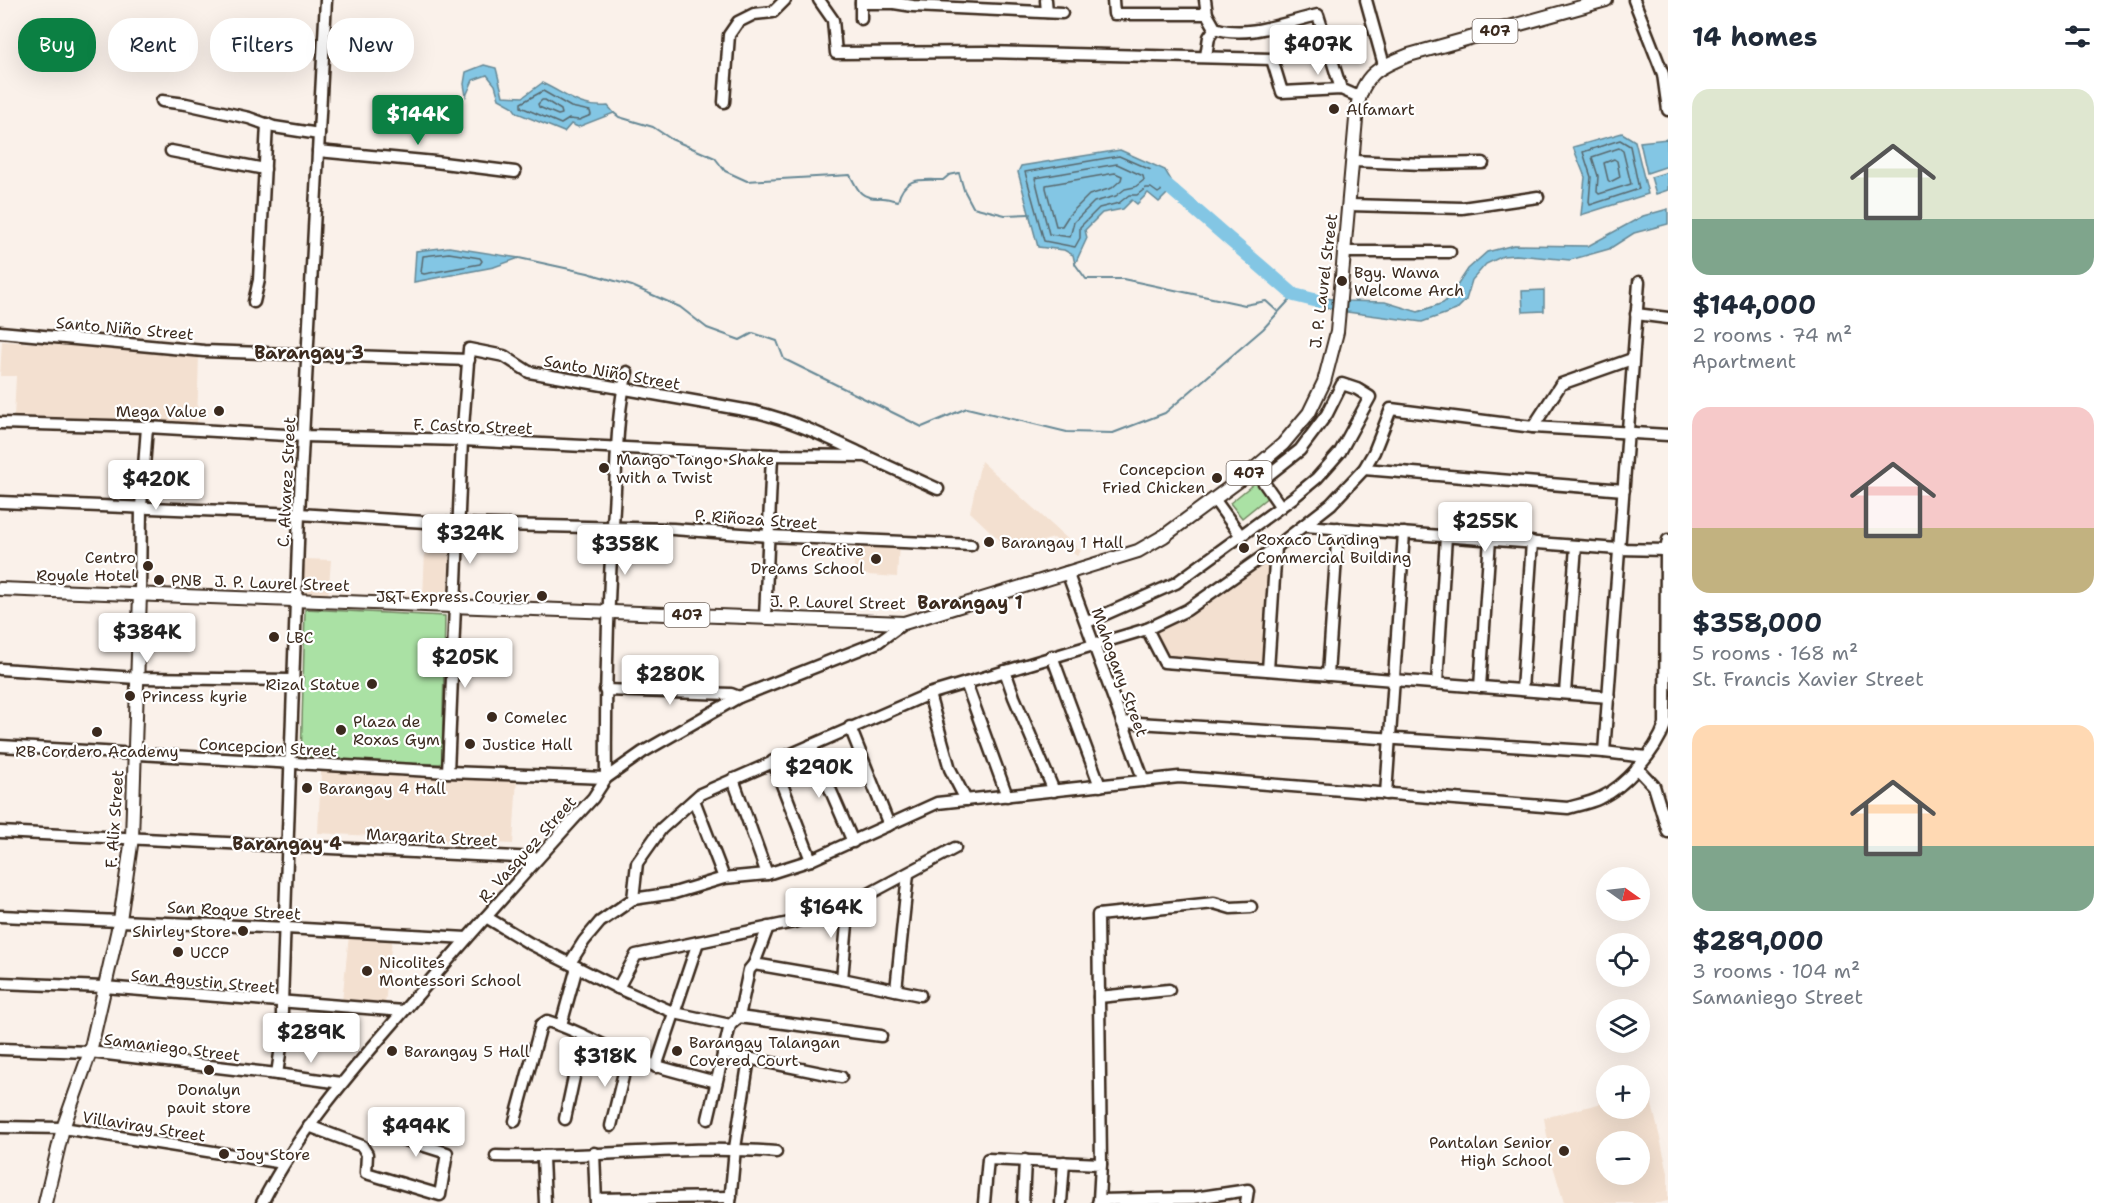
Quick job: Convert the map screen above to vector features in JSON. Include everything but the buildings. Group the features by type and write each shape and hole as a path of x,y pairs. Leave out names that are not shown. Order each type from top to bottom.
{"main road":[{"name":"J. P. Laurel Street","path":"0,589 904,623 1138,550 1150,545 1214,499 1283,444 1309,413 1324,382 1339,314 1359,97 1362,87 1373,73 1409,55 1606,0"},
{"name":"F. Alix Street","path":"45,1203 63,1128 90,1052 120,920 132,838 140,594"}],"street":[{"name":"C. Alvarez Street","path":"278,1074 282,1040 299,514 326,0"},
{"path":"724,102 729,35 738,22 754,14 773,12 785,0"},
{"path":"819,0 833,21 836,53 987,52 1272,59 1326,40"},
{"path":"1046,0 1047,12"},
{"path":"1113,0 1114,14 1207,14"},
{"path":"1205,0 1207,14 1215,28 1226,32 1249,32 1318,15 1341,89"},
{"path":"1366,0 1384,66"},
{"path":"1635,0 1663,74 1668,110"},
{"path":"861,19 861,2 894,2 913,6 1062,13"},
{"path":"1206,56 1209,37 1215,28"},
{"path":"1272,59 1282,92 1341,89 1359,97"},
{"path":"162,101 249,118 293,131 319,134"},
{"path":"254,302 258,280 267,124"},
{"path":"171,151 266,169"},
{"path":"318,151 515,172"},
{"path":"1353,161 1422,164 1484,163"},
{"path":"1348,205 1462,208 1538,197"},
{"path":"1345,252 1450,252"},
{"path":"1604,752 1639,282"},
{"path":"1636,314 1668,318"},
{"path":"0,332 0,341"},
{"name":"Santo Niño Street","path":"0,332 204,351 307,355 469,360 469,349 504,356 529,372 756,412 784,419 866,456"},
{"path":"1533,427 1561,384 1632,359"},
{"path":"448,772 457,524 469,360"},
{"path":"606,778 605,690 613,528 623,389 627,372"},
{"path":"1090,621 1176,583 1281,507 1317,478 1340,452 1370,397 1342,384 1327,414 1300,450 1262,480 1281,507"},
{"path":"633,899 637,863 662,829 700,794 929,693 1147,629 1186,610 1276,548 1331,504 1364,469 1374,452 1391,410 1533,427 1668,435"},
{"name":"F. Castro Street","path":"0,423 147,427 304,436 462,440 772,455 866,456 938,489"},
{"name":"F. Alix Street","path":"140,594 141,507 147,427"},
{"path":"765,618 772,455"},
{"path":"1364,469 1624,490"},
{"path":"1214,499 1241,536"},
{"name":"P. Riñoza Street","path":"0,502 299,514 457,524 673,529 769,536 971,545"},
{"path":"561,1025 573,965 584,941 600,922 633,899 674,893 724,878 767,874 811,860 937,803 1179,777 1568,808 1600,798 1626,780 1665,735 1667,545 1618,549 1305,526"},
{"path":"1328,675 1338,528"},
{"path":"1386,794 1404,533"},
{"path":"1437,683 1446,536"},
{"path":"1480,687 1490,539"},
{"path":"1522,690 1532,542"},
{"path":"1565,693 1576,546"},
{"path":"1268,670 1276,548"},
{"name":"Mahogany Street","path":"1067,572 1144,781"},
{"name":"R. Vasquez Street","path":"262,1203 284,1163 341,1083 593,798 606,778 643,752 739,697 878,642 904,623"},
{"path":"1147,629 1164,662 1609,697"},
{"path":"1052,656 1100,786"},
{"path":"0,669 137,678 294,680"},
{"path":"1005,671 1054,791"},
{"path":"966,682 1007,796"},
{"path":"605,690 730,694 739,697"},
{"path":"929,693 950,769 966,800"},
{"path":"1122,722 1604,752 1646,757"},
{"path":"850,727 889,825"},
{"path":"812,745 853,842"},
{"name":"Concepcion Street","path":"0,746 448,772 606,778"},
{"path":"773,761 811,860"},
{"path":"1637,768 1654,786 1668,832"},
{"path":"733,779 767,874"},
{"path":"694,800 724,878"},
{"name":"Margarita Street","path":"0,832 538,858"},
{"path":"618,988 636,955 794,922 867,895 955,848"},
{"path":"896,990 908,874"},
{"path":"842,979 849,902"},
{"path":"1246,1203 1248,1190 1194,1198 1099,1201 1101,1164 1098,915 1214,903 1231,908 1251,907"},
{"name":"San Roque Street","path":"0,916 286,927 467,938"},
{"path":"486,917 529,943 618,988 675,1013 730,1025"},
{"path":"708,1119 730,1025 739,1017 749,970 754,964 768,927"},
{"path":"657,1066 698,942"},
{"path":"754,964 920,995"},
{"name":"San Agustin Street","path":"0,983 104,987 403,1011"},
{"path":"1099,997 1169,990"},
{"path":"739,1017 881,1036"},
{"path":"515,1121 541,1025 547,1021 561,1025 628,1056 716,1082"},
{"path":"565,1119 583,1035"},
{"name":"Samaniego Street","path":"0,1049 90,1052 341,1083"},
{"path":"723,1053 841,1077"},
{"path":"610,1126 628,1056"},
{"path":"594,1153 596,1201 731,1200 735,1148 749,1058"},
{"path":"309,1126 362,1146 367,1154 366,1173 440,1195 447,1153 393,1136"},
{"name":"Villaviray Street","path":"0,1127 63,1128 284,1163"},
{"path":"496,1156 543,1158 594,1153 735,1148 776,1152"},
{"path":"543,1158 545,1203"},
{"path":"984,1203 988,1159 1101,1164"},
{"path":"1023,1203 1025,1161"},
{"path":"1061,1203 1064,1162"}],"shaded area":[{"path":"2,341 199,354 197,424 14,417 16,376 0,376"},
{"path":"981,461 1081,551 1077,556 1054,538 1010,550 970,512"},
{"path":"426,527 450,528 448,599 423,598"},
{"name":"Creative Dreams School","path":"856,542 899,544 897,577 853,574"},
{"path":"1271,553 1263,666 1165,661 1149,631"},
{"path":"304,559 331,560 328,598 303,598"},
{"path":"321,771 517,778 513,844 318,833"},
{"name":"Nicolites Montessori School","path":"349,935 392,939 385,1004 342,1002"},
{"path":"1650,1095 1668,1173 1668,1201 1659,1203 1564,1203 1551,1159 1544,1118 1596,1105 1596,1119 1650,1119"}],"green space":[{"path":"1256,482 1268,497 1242,518 1230,503"},
{"path":"305,609 445,616 442,764 301,761"}],"water":[{"path":"484,65 496,68 503,96 523,97 542,83 581,103 608,106 614,113 578,127 571,124 564,132 517,113 512,106 499,99 495,85 487,75 473,80 466,96 464,84 466,72"},
{"path":"1622,133 1635,141 1648,194 1581,215 1585,177 1573,147"},
{"path":"1667,139 1668,166 1647,173 1640,142"},
{"path":"1120,150 1165,170 1171,180 1167,194 1159,202 1148,193 1137,204 1132,200 1123,209 1102,213 1085,230 1087,238 1075,264 1073,255 1064,250 1038,247 1018,172 1021,166"},
{"path":"1668,172 1668,190 1656,194 1651,177"},
{"path":"1668,209 1668,224 1634,233 1609,249 1570,260 1503,256 1486,264 1472,280 1466,300 1456,310 1422,322 1347,312 1306,303 1300,294 1346,301 1385,302 1418,312 1443,303 1449,298 1468,269 1487,252 1514,245 1588,246 1643,216"},
{"path":"449,247 519,258 494,267 414,282 416,251"},
{"path":"1544,290 1544,311 1523,312 1522,291"}],"waterway":[{"path":"614,113 619,117 653,127 671,139 715,158 725,171 747,181 850,175 863,195 898,201 904,187 909,183 921,180 943,180 949,175 959,173 964,190 973,207 1005,215 1030,214"},
{"path":"1155,175 1294,295 1318,301"},
{"path":"519,258 588,273 632,286 680,307 707,328 740,340 753,333 777,341 784,359 922,427 967,408 1067,432 1113,433 1165,413 1263,329 1294,295"},
{"path":"1075,264 1086,279 1123,279 1245,305 1266,301 1278,312"}],"place":[{"name":"Alfamart","path":"1334,109"},
{"name":"Bgy. Wawa Welcome Arch","path":"1342,281"},
{"name":"Mega Value","path":"219,411"},
{"name":"Mango Tango Shake with a Twist","path":"604,468"},
{"name":"Concepcion Fried Chicken","path":"1217,478"},
{"name":"Barangay 1 Hall","path":"989,542"},
{"name":"Roxaco Landing Commercial Building","path":"1244,548"},
{"name":"Creative Dreams School","path":"876,559"},
{"name":"Centro Royale Hotel","path":"148,566"},
{"name":"PNB","path":"159,580"},
{"name":"J&T Express Courier","path":"542,596"},
{"name":"LBC","path":"274,637"},
{"name":"Rizal Statue","path":"372,684"},
{"name":"Princess kyrie","path":"130,696"},
{"name":"Comelec","path":"492,717"},
{"name":"Plaza de Roxas Gym","path":"341,730"},
{"name":"RB Cordero Academy","path":"97,732"},
{"name":"Justice Hall","path":"470,744"},
{"name":"Barangay 4 Hall","path":"307,788"},
{"name":"Shirley Store","path":"243,931"},
{"name":"UCCP","path":"178,952"},
{"name":"Nicolites Montessori School","path":"367,971"},
{"name":"Barangay 5 Hall","path":"392,1051"},
{"name":"Barangay Talangan Covered Court","path":"677,1051"},
{"name":"Donalyn pauit store","path":"209,1070"},
{"name":"Pantalan Senior High School","path":"1564,1151"},
{"name":"Joy Store","path":"224,1154"}],"district":[{"name":"Barangay 3","path":"309,353"},
{"name":"Barangay 1","path":"970,603"},
{"name":"Barangay 4","path":"287,844"}]}
